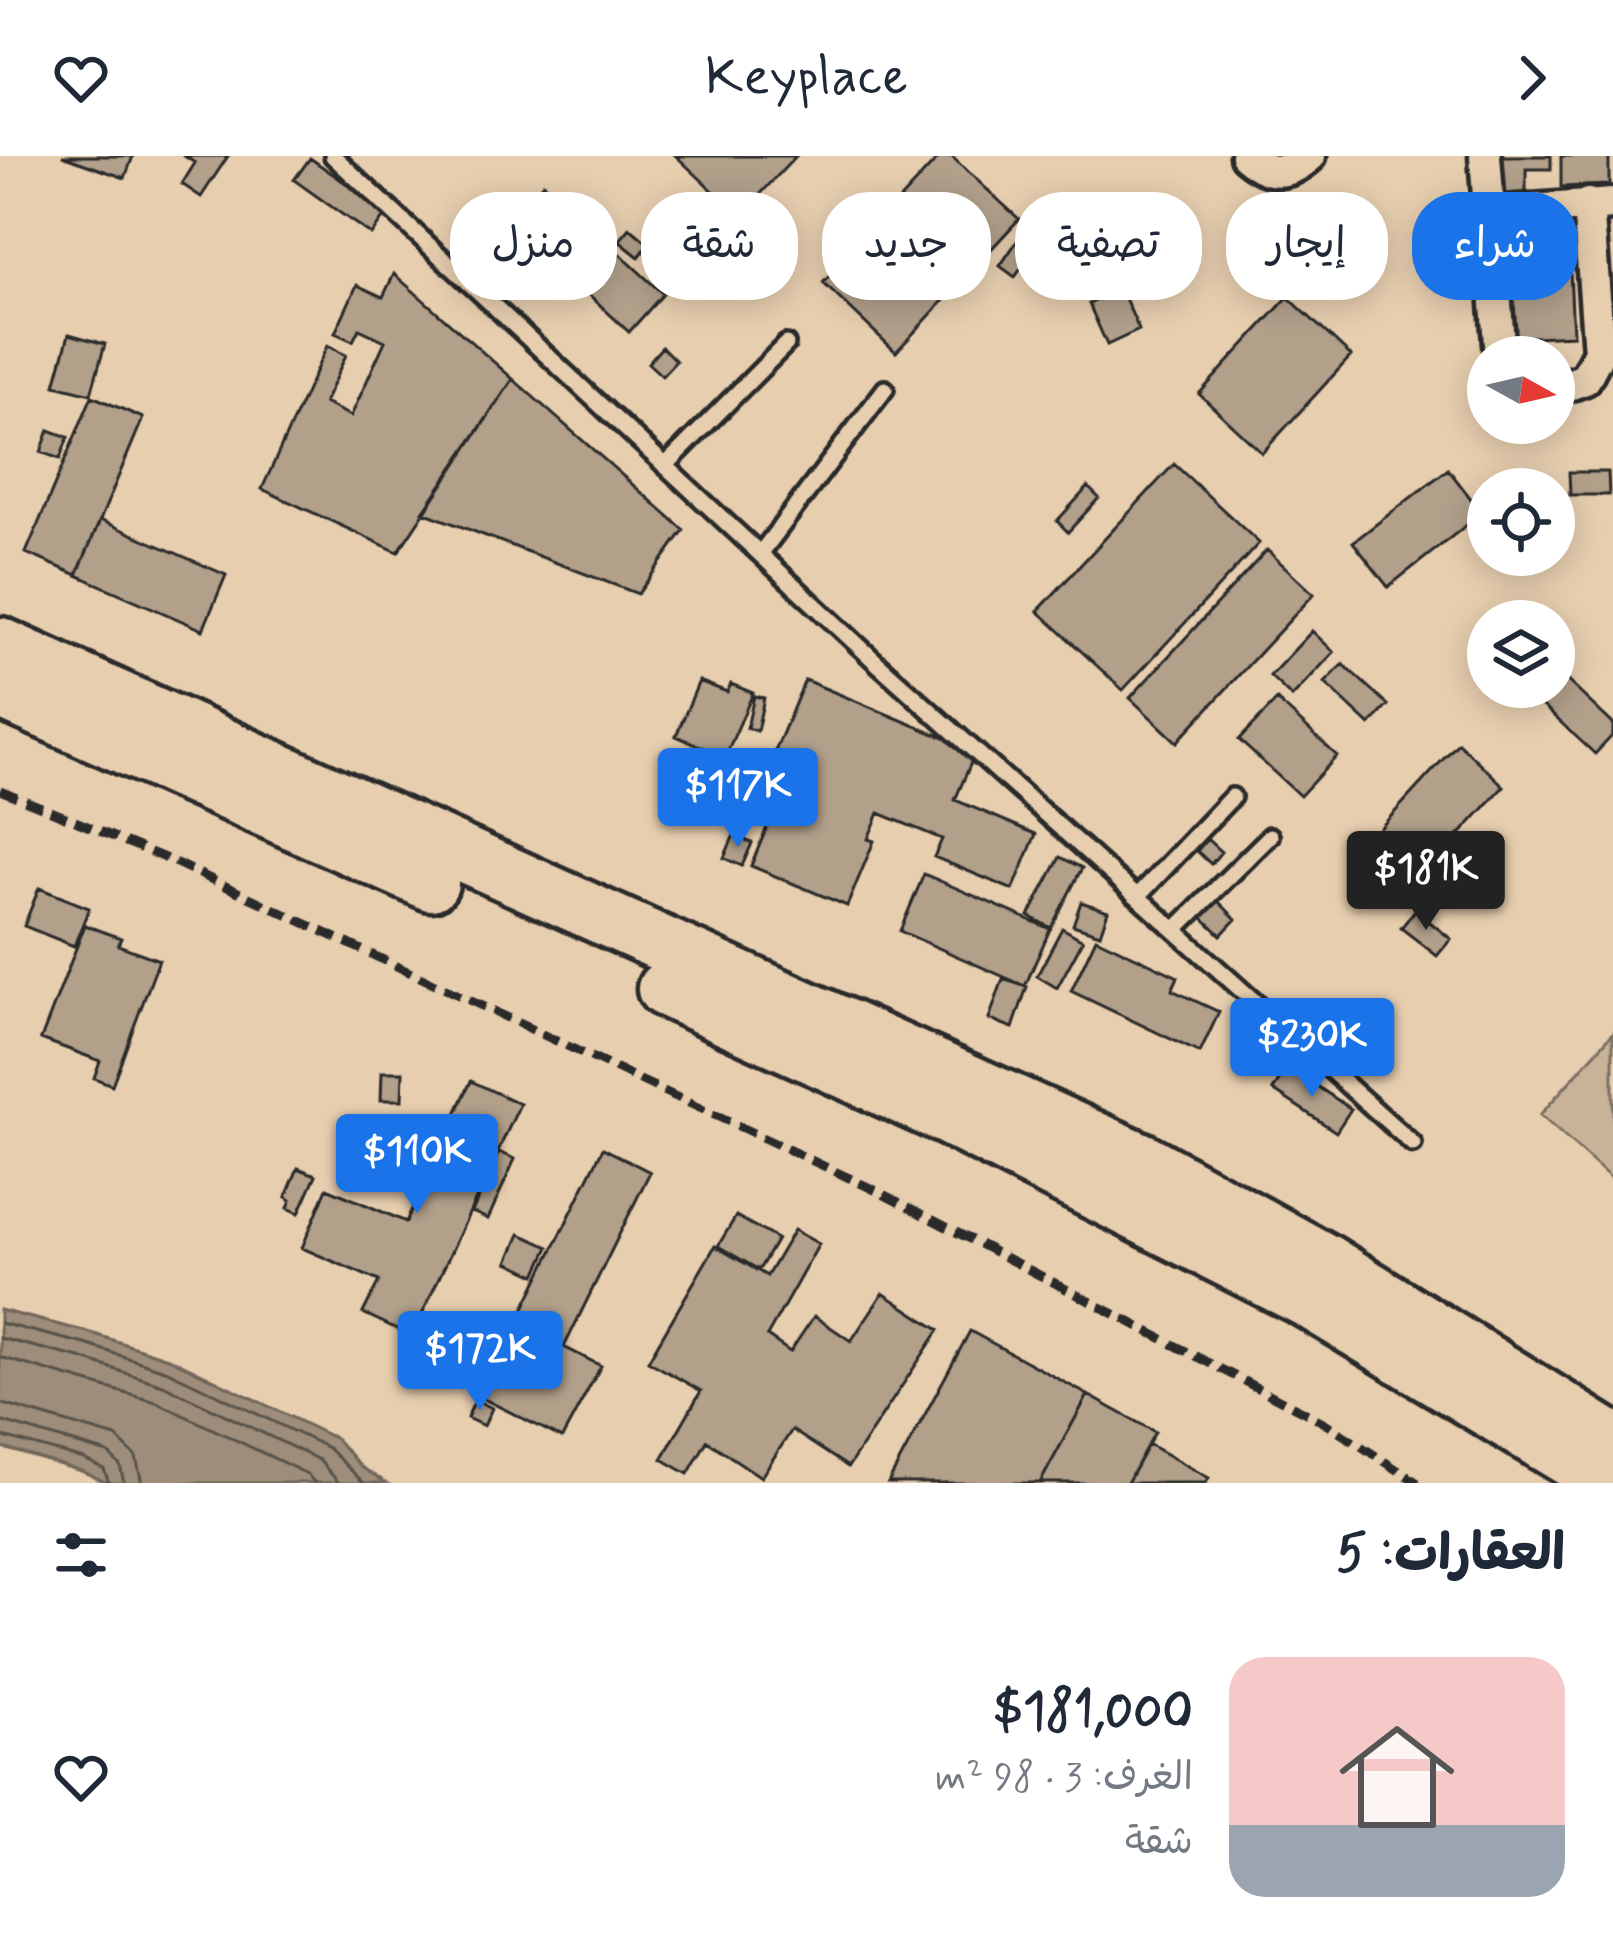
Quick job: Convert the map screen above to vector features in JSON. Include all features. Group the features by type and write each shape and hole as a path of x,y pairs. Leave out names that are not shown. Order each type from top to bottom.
{"highway":[{"path":"0,646 1141,1160 1326,1262 1613,1441"},
{"path":"0,691 947,1117 1306,1299 1610,1483"}],"street":[{"path":"1246,156 1260,168 1278,172 1295,168 1310,156"},
{"path":"1485,156 1488,192"},
{"path":"1575,385 1597,362 1600,204"},
{"path":"1497,300 1499,336"}],"lane":[{"path":"333,156 760,554 1413,1144"},
{"path":"664,466 786,344"},
{"path":"760,554 885,389"},
{"path":"1138,896 1232,797"},
{"path":"1175,930 1270,836"}],"shaded area":[{"path":"1613,1033 1613,1180 1540,1115"}],"water":[{"path":"0,1310 171,1359 336,1439 361,1467 387,1483 108,1483 0,1447"}],"building":[{"path":"62,156 133,156 125,178"},
{"path":"184,156 228,156 201,197 182,184 195,163"},
{"path":"676,156 796,156 762,192 714,192"},
{"path":"940,156 951,156 990,192 907,192"},
{"path":"1501,156 1551,156 1551,169 1526,169 1526,192 1501,192"},
{"path":"1561,156 1609,156 1609,185 1561,187"},
{"path":"310,158 387,212 371,235 294,180"},
{"path":"991,193 1015,215 1015,223 991,249"},
{"path":"630,228 641,237 641,254 639,257 619,241"},
{"path":"1015,244 1015,277 1000,266"},
{"path":"617,251 641,274 641,300 658,300 629,332 595,300 617,300"},
{"path":"394,274 513,379 398,552 262,489 327,346 346,355 324,403 351,416 385,341 359,329 353,341 335,333 357,285 383,297"},
{"path":"841,300 944,300 896,352"},
{"path":"1126,300 1139,330 1107,345 1089,304"},
{"path":"1285,300 1291,300 1351,356 1262,453 1199,394"},
{"path":"1512,300 1571,300 1573,335 1514,336"},
{"path":"69,334 105,344 91,394 55,385"},
{"path":"662,347 676,361 662,376 648,363"},
{"path":"513,379 684,530 638,594 423,512"},
{"path":"92,396 143,418 77,575 26,553"},
{"path":"49,430 68,437 60,459 41,452"},
{"path":"1174,464 1259,543 1123,690 1038,611"},
{"path":"1448,469 1467,494 1467,525 1388,587 1353,542"},
{"path":"1575,472 1608,472 1609,495 1575,495"},
{"path":"1088,487 1099,498 1068,532 1057,521"},
{"path":"100,520 226,575 203,630 77,575"},
{"path":"1267,550 1314,594 1177,742 1130,698"},
{"path":"1312,631 1334,652 1292,697 1270,676"},
{"path":"1343,664 1388,705 1370,725 1325,683"},
{"path":"805,680 976,751 955,800 1036,834 1013,890 934,857 942,839 879,813 868,839 874,841 847,906 751,866 769,822 749,813"},
{"path":"699,681 727,692 731,684 753,693 725,757 676,736"},
{"path":"1575,688 1613,724 1613,735 1595,754 1545,708 1575,708"},
{"path":"754,696 764,698 757,731 747,728"},
{"path":"1277,700 1337,756 1300,796 1239,740"},
{"path":"1458,743 1504,786 1397,903 1351,860"},
{"path":"734,835 752,843 742,866 724,858"},
{"path":"1207,839 1221,852 1211,864 1197,851"},
{"path":"1060,857 1082,868 1051,928 1029,916"},
{"path":"924,874 1050,929 1025,986 900,931"},
{"path":"39,888 89,908 74,946 24,926"},
{"path":"1217,900 1236,919 1221,935 1201,916"},
{"path":"1081,902 1108,911 1100,934 1073,925"},
{"path":"1415,910 1451,939 1437,956 1401,928"},
{"path":"85,925 121,938 118,945 159,960 112,1085 94,1078 100,1061 41,1039"},
{"path":"1062,928 1083,940 1057,988 1037,976"},
{"path":"1096,938 1178,977 1172,990 1219,1012 1200,1053 1071,991"},
{"path":"1003,979 1027,987 1013,1028 989,1019"},
{"path":"1288,1067 1351,1109 1336,1132 1273,1090"},
{"path":"382,1072 403,1072 402,1100 381,1100"},
{"path":"471,1081 520,1104 412,1336 363,1313 379,1281 302,1248 327,1188 406,1222"},
{"path":"603,1148 650,1172 564,1347 601,1366 562,1438 480,1397"},
{"path":"499,1152 515,1159 488,1219 472,1212"},
{"path":"298,1168 316,1175 299,1213 288,1208 291,1200 286,1197"},
{"path":"736,1216 777,1239 759,1270 718,1246"},
{"path":"794,1230 819,1244 767,1336 790,1352 814,1316 851,1341 883,1293 939,1330 848,1467 792,1430 761,1477 707,1441 688,1474 662,1459 701,1391 648,1361 715,1246 767,1276"},
{"path":"520,1234 549,1247 536,1275 508,1262"},
{"path":"970,1331 1088,1395 1040,1483 888,1483"},
{"path":"1088,1395 1155,1432 1127,1483 1040,1483"},
{"path":"475,1400 492,1408 484,1426 467,1418"},
{"path":"1148,1444 1209,1478 1206,1483 1127,1483"}],"railway":[{"path":"0,790 172,861 877,1191 1325,1423 1418,1483"}]}
